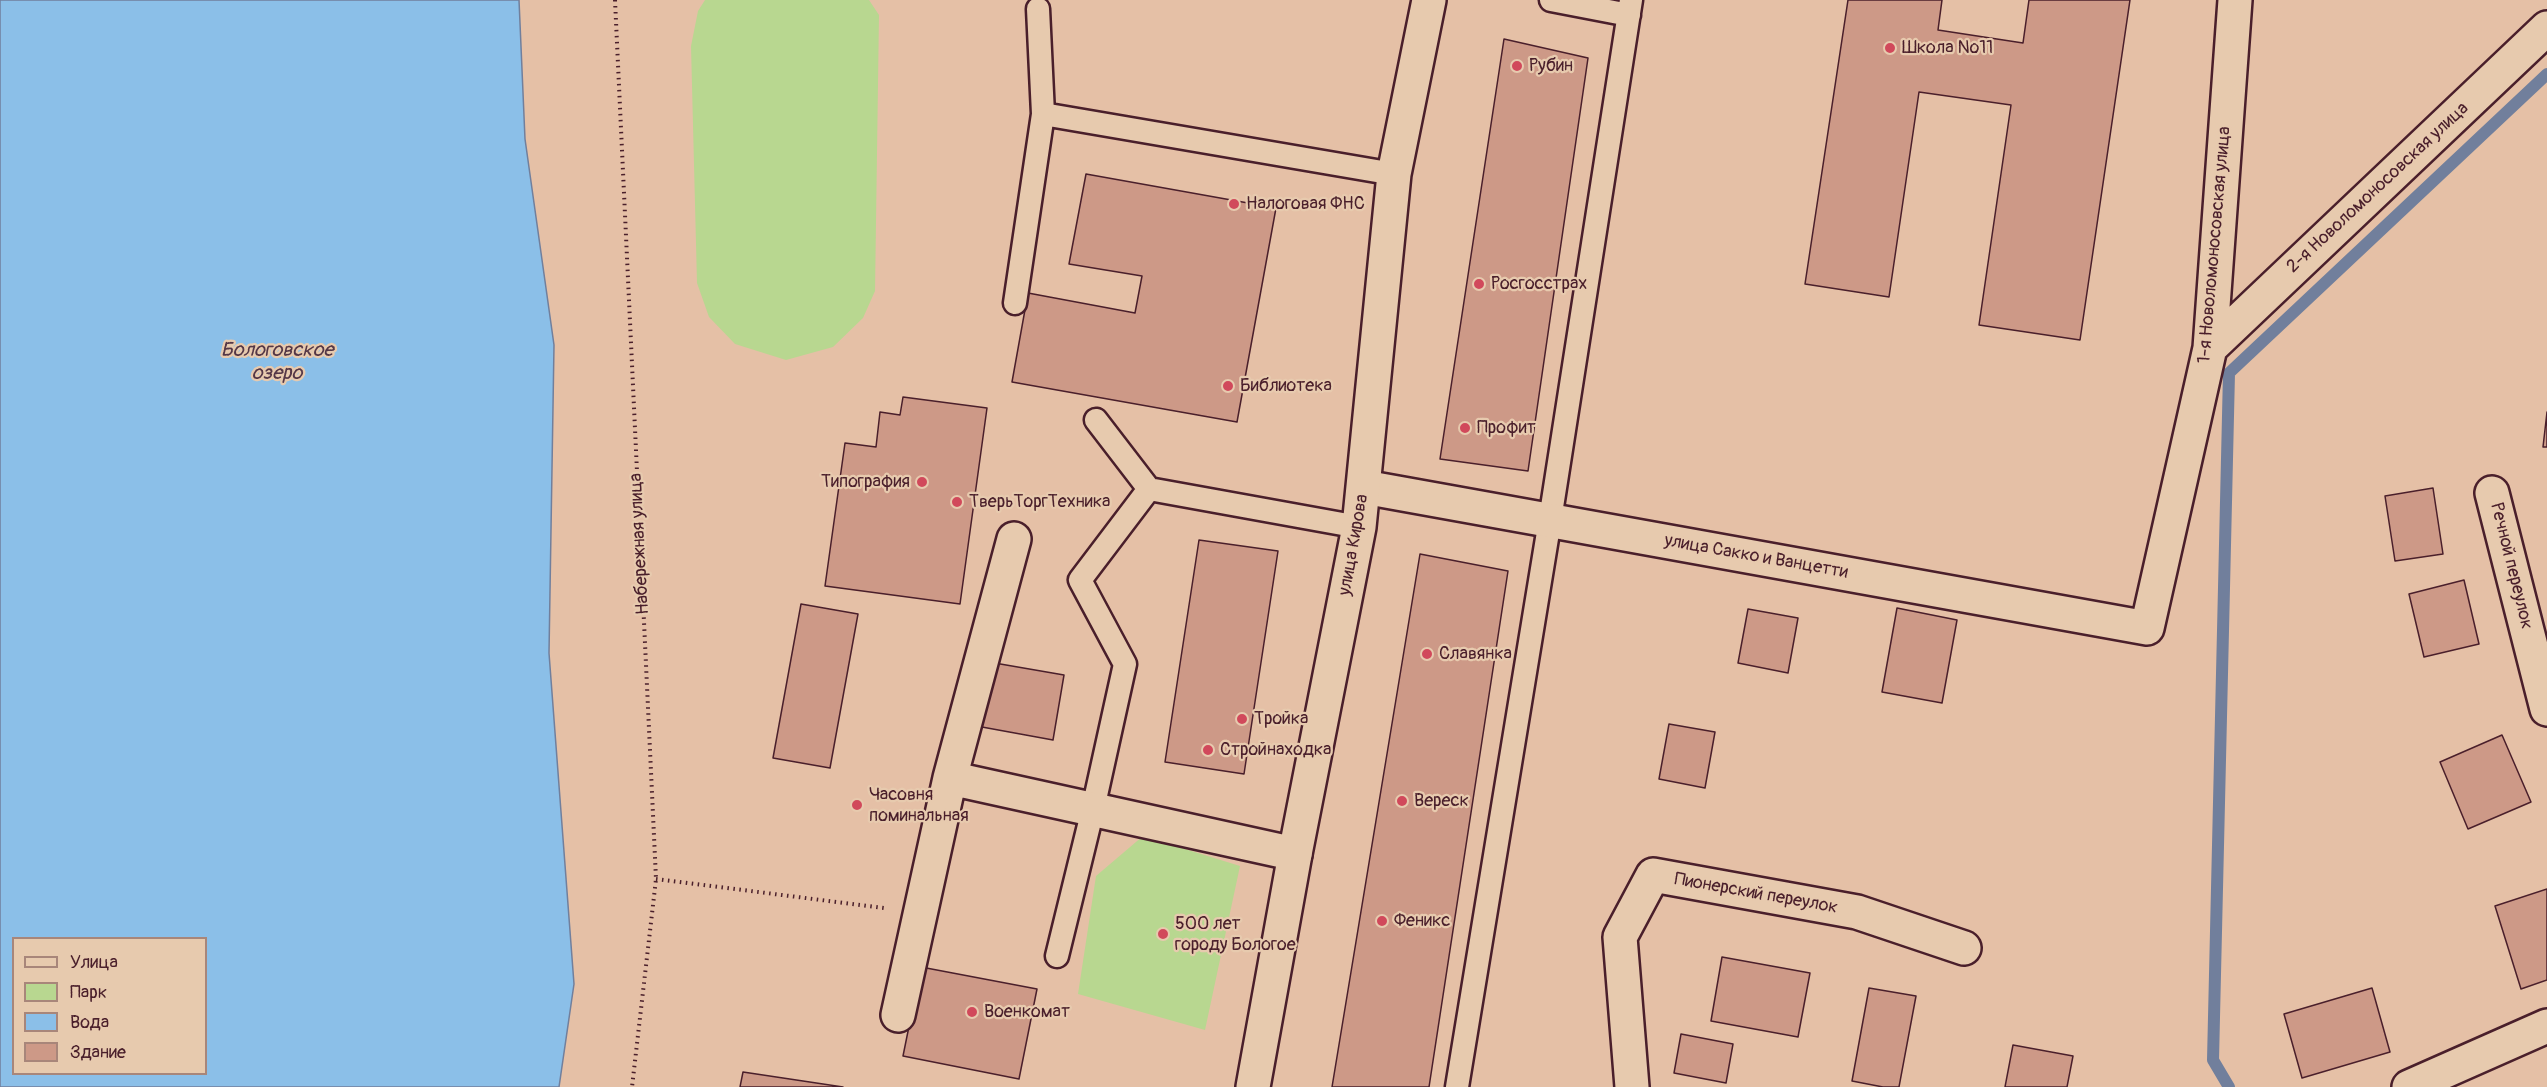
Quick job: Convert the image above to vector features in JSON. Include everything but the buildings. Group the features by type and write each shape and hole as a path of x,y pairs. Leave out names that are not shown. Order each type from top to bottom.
{"street":[{"name":"улица Кирова","path":"1253,1087 1295,854 1359,527 1394,174 1429,0"},
{"name":"1-я Новоломоносовская улица","path":"2147,628 2210,348 2235,0"},
{"name":"2-я Новоломоносовская улица","path":"2210,348 2547,28"},
{"name":"улица Сакко и Ванцетти","path":"1364,487 2147,628"},
{"name":"Речной переулок","path":"2492,493 2547,709"},
{"path":"898,1015 950,778 1014,539"},
{"path":"950,778 1295,854"},
{"name":"Пионерский переулок","path":"1632,1087 1620,938 1653,875 1857,912 1964,948"},
{"path":"2409,1087 2547,1026"}],"lane":[{"path":"1457,1087 1550,520 1630,8 1551,0"},
{"path":"1015,303 1043,114 1038,9"},
{"path":"1043,114 1394,174"},
{"path":"1096,420 1149,489 1359,527"},
{"path":"1057,956 1125,664 1080,580 1149,489"}],"path":[{"name":"Набережная улица","path":"615,0 656,879 632,1087"},
{"path":"656,879 920,912"}],"green space":[{"path":"705,0 869,0 879,15 875,291 863,318 833,347 786,360 735,344 709,317 697,283 691,46 698,11"},
{"path":"1143,836 1240,866 1205,1030 1078,994 1096,876"}],"water":[{"name":"Бологовское озеро","path":"0,0 519,0 525,139 554,345 549,653 574,984 559,1087 0,1087"}],"waterway":[{"path":"2229,1087 2213,1060 2229,373 2547,74"}],"place":[{"name":"Школа №11","path":"1890,48"},
{"name":"Рубин","path":"1517,66"},
{"name":"Налоговая ФНС","path":"1234,204"},
{"name":"Росгосстрах","path":"1479,284"},
{"name":"Библиотека","path":"1228,386"},
{"name":"Профит","path":"1465,428"},
{"name":"Типография","path":"922,482"},
{"name":"ТверьТоргТехника","path":"957,502"},
{"name":"Славянка","path":"1427,654"},
{"name":"Тройка","path":"1242,719"},
{"name":"Стройнаходка","path":"1208,750"},
{"name":"Вереск","path":"1402,801"},
{"name":"Часовня поминальная","path":"857,805"},
{"name":"Феникс","path":"1382,921"},
{"name":"500 лет городу Бологое","path":"1163,934"},
{"name":"Военкомат","path":"972,1012"}]}
